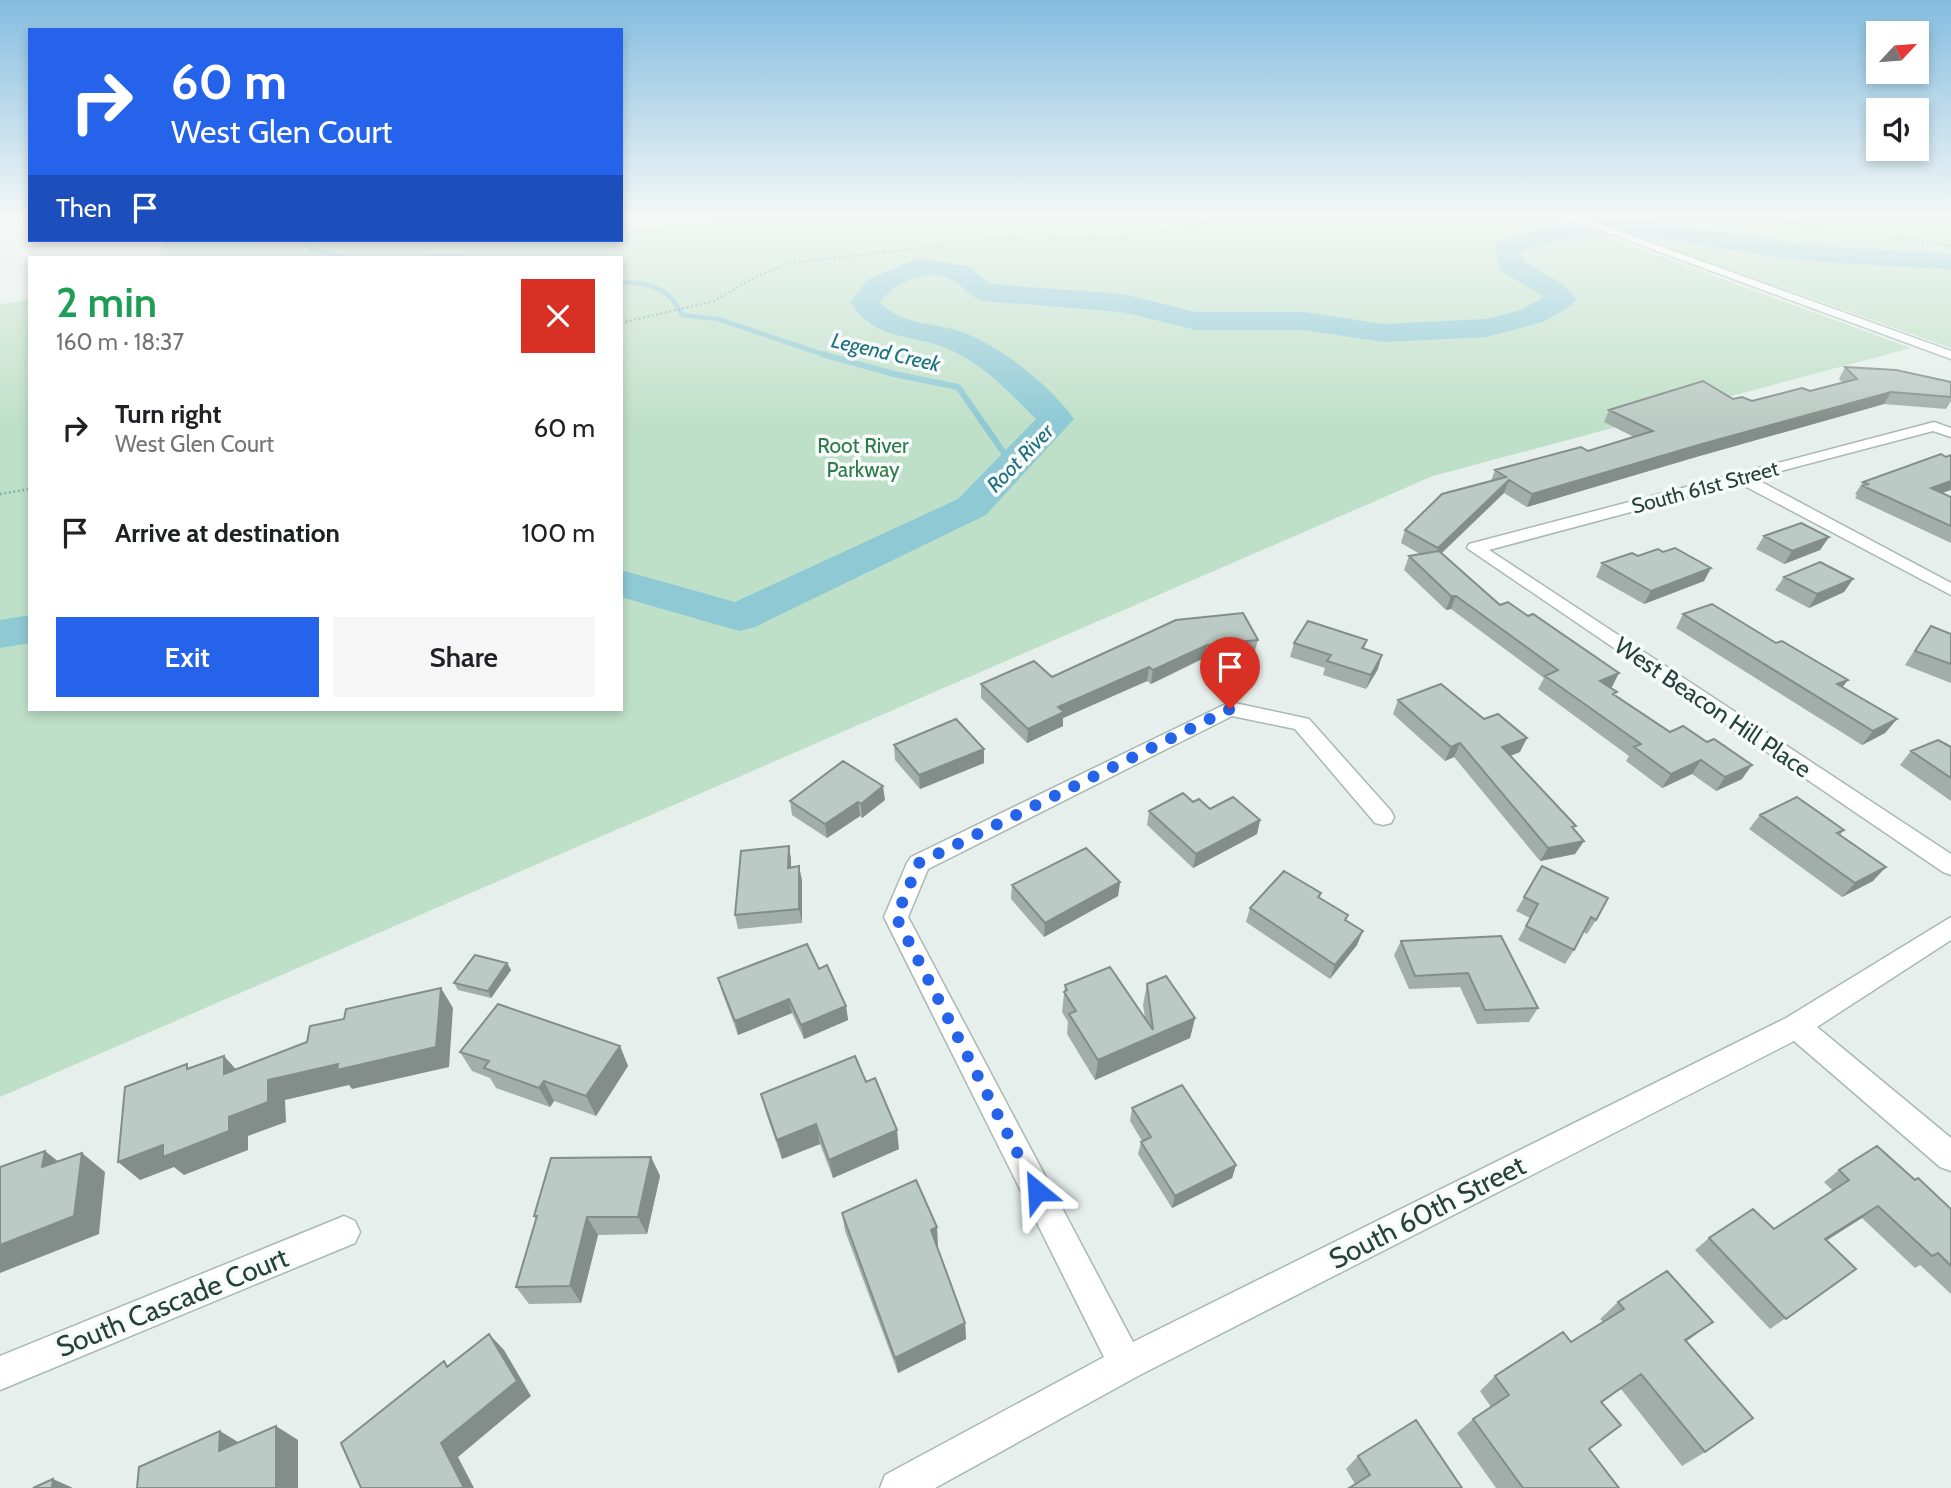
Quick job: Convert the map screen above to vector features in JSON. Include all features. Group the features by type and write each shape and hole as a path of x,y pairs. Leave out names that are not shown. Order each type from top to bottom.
{"street":[{"path":"1759,285 1951,355"},
{"name":"South 61st Street","path":"1475,548 1934,426 1951,433"},
{"path":"1740,477 1951,590"},
{"name":"West Beacon Hill Place","path":"1475,548 1951,866"},
{"path":"1126,1364 896,917 919,863 1230,709 1302,724 1383,817"},
{"name":"South 60th Street","path":"898,1488 1126,1364 1796,1026 1951,927"},
{"path":"1796,1026 1951,1157"},
{"name":"South Cascade Court","path":"0,1373 344,1232"}],"path":[{"path":"623,322 696,305 723,296 742,285"},
{"path":"0,494 28,489"}],"green space":[{"name":"Root River Parkway","path":"623,285 1740,285 1911,348 1433,476 0,1097 0,304 28,300 28,711 623,711"},
{"path":"1775,285 1951,285 1951,348"}],"building":[{"path":"1845,367 1896,370 1951,382 1951,397 1891,392 1532,494 1509,480 1438,548 1405,530 1442,494 1506,477 1495,470 1581,447 1588,451 1653,431 1609,410 1703,381 1733,399 1742,397 1752,401 1802,388 1810,391 1857,379"},
{"path":"1941,454 1946,457 1951,455 1951,481 1931,488 1951,497 1951,526 1863,486 1868,484 1863,482"},
{"path":"1801,523 1829,537 1792,551 1764,536"},
{"path":"1675,548 1711,568 1651,591 1602,563 1632,553 1638,556 1658,549 1663,552"},
{"path":"1439,551 1500,605 1508,602 1528,616 1533,614 1619,673 1600,681 1617,692 1613,694 1670,732 1683,726 1707,742 1714,739 1752,765 1725,777 1701,760 1671,774 1634,747 1641,744 1545,676 1558,670 1456,596 1451,596 1409,556"},
{"path":"1820,562 1853,579 1817,594 1784,577"},
{"path":"1712,604 1776,643 1782,641 1848,680 1837,684 1897,719 1873,731 1683,614"},
{"path":"1243,613 1258,640 1207,645 1153,670 1149,667 1058,707 1064,712 1028,729 981,684 1034,661 1052,677 1176,620"},
{"path":"1308,621 1367,640 1362,648 1382,655 1371,675 1327,661 1331,655 1294,643"},
{"path":"1931,626 1951,634 1951,664 1915,651"},
{"path":"1441,684 1484,719 1498,714 1527,738 1502,747 1576,826 1572,827 1584,841 1548,848 1460,743 1451,747 1398,700"},
{"path":"956,719 984,749 919,775 894,745"},
{"path":"1938,740 1951,747 1951,778 1911,751"},
{"path":"843,761 883,786 861,804 858,802 825,824 790,801"},
{"path":"1183,793 1193,802 1199,799 1210,809 1233,797 1260,820 1196,854 1149,811"},
{"path":"1797,797 1844,830 1837,833 1886,867 1855,883 1760,815"},
{"path":"789,846 788,868 799,866 799,909 735,915 741,851"},
{"path":"1086,848 1120,882 1045,923 1012,885"},
{"path":"1542,866 1608,898 1596,920 1591,917 1574,950 1526,926 1538,904 1524,897"},
{"path":"1284,871 1321,893 1318,897 1348,915 1345,920 1363,931 1335,965 1250,908"},
{"path":"1501,936 1538,1008 1485,1010 1468,973 1415,976 1401,941"},
{"path":"807,944 819,969 827,965 846,1006 801,1025 789,999 735,1021 718,978"},
{"path":"475,955 507,963 488,991 454,983"},
{"path":"1110,967 1153,1030 1147,984 1166,976 1195,1018 1098,1060 1069,1014 1076,1011 1064,992 1067,990 1065,985"},
{"path":"441,988 436,1047 337,1070 338,1064 268,1080 268,1102 229,1117 229,1131 163,1157 163,1145 118,1162 125,1087 187,1064 187,1069 224,1056 224,1074 307,1042 310,1026 344,1019 346,1009"},
{"path":"498,1004 620,1046 586,1096 544,1081 539,1088 484,1068 489,1061 460,1052"},
{"path":"855,1056 866,1082 875,1078 897,1130 829,1160 816,1124 777,1140 761,1094"},
{"path":"1182,1085 1236,1165 1175,1196 1141,1142 1151,1137 1132,1108"},
{"path":"1877,1146 1915,1180 1918,1178 1951,1209 1951,1266 1938,1253 1932,1256 1878,1206 1825,1239 1856,1269 1786,1319 1709,1238 1753,1209 1774,1229 1849,1180 1839,1170"},
{"path":"45,1151 42,1167 82,1153 74,1216 0,1245 0,1167"},
{"path":"651,1157 638,1217 587,1217 570,1286 516,1287 551,1158"},
{"path":"916,1180 937,1227 931,1230 965,1323 895,1358 842,1213"},
{"path":"1667,1271 1713,1322 1685,1340 1753,1418 1705,1452 1641,1374 1601,1402 1621,1425 1589,1449 1619,1488 1523,1488 1473,1419 1509,1395 1495,1376 1563,1332 1571,1342 1624,1309 1618,1302"},
{"path":"489,1334 517,1381 441,1443 464,1488 361,1488 341,1443 444,1361 447,1367"},
{"path":"1416,1420 1462,1488 1349,1488 1370,1475 1358,1456"},
{"path":"276,1426 276,1488 137,1488 139,1467 220,1431 219,1451"},
{"path":"53,1479 52,1488 33,1488"}],"waterway":[{"name":"Legend Creek","path":"651,285 671,298 682,315 718,319 822,354"},
{"name":"Root River","path":"623,584 739,617 972,507 1056,419 1007,373 980,353 950,338 904,329 884,321 864,302 879,285"},
{"name":"Root River","path":"975,285 983,292 1122,303 1196,321 1304,321 1383,333 1486,328 1532,316 1562,299 1545,285"},
{"name":"Legend Creek","path":"822,354 894,374 958,387 1006,456 992,470 990,489"},
{"name":"Legend Creek","path":"822,354 828,356"},
{"name":"Root River","path":"0,634 28,629"}],"route":[{"path":"1037,1191 896,917 919,863 1230,709"}]}
